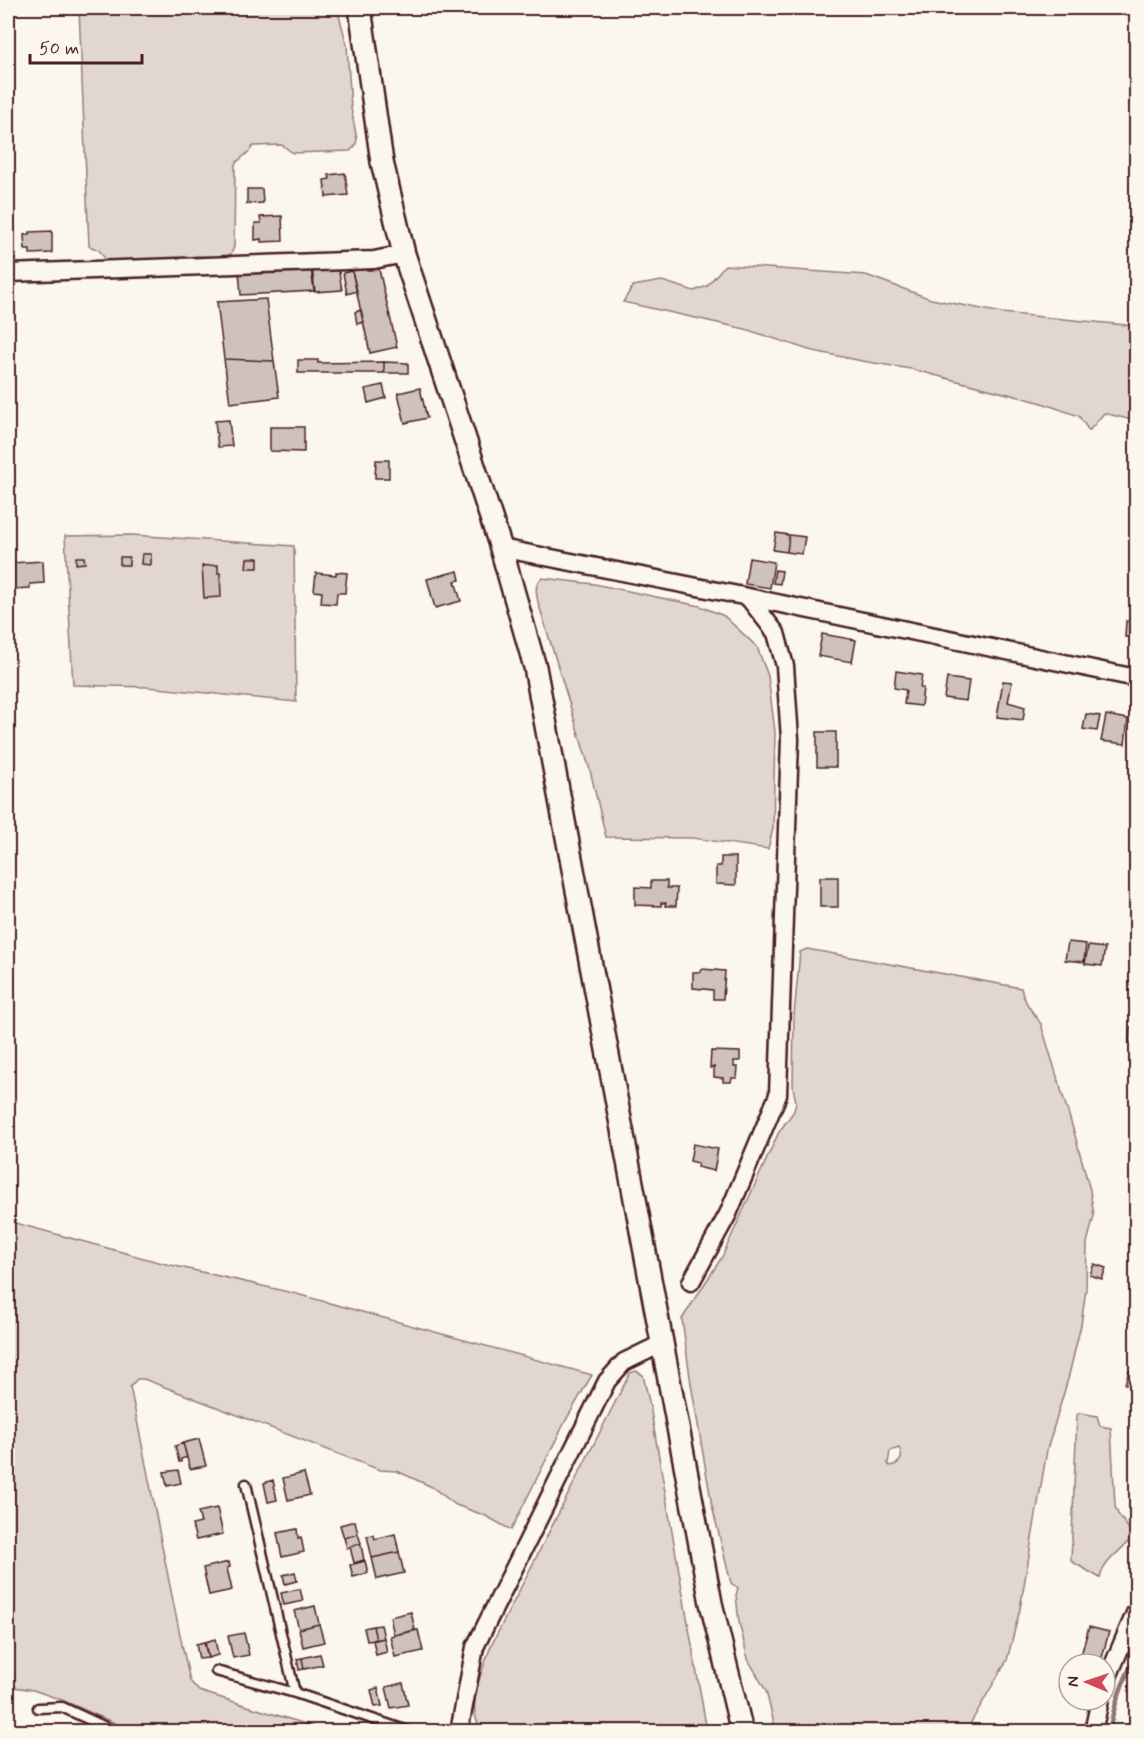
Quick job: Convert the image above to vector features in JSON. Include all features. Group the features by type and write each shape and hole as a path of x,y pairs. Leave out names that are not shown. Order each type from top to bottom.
{"street":[{"path":"360,8 382,162 404,254 501,548 534,667 711,1604 742,1731"},
{"path":"8,273 374,260 404,254"},
{"path":"501,548 1137,678"},
{"path":"691,1282 728,1215 778,1095 789,718 785,666 776,633 748,597"},
{"path":"459,1731 476,1647 607,1381 624,1362 663,1342"},
{"path":"1117,1657 1137,1611"},
{"path":"1093,1731 1097,1712"}],"lane":[{"path":"246,1484 295,1693"},
{"path":"216,1671 295,1693 411,1731"},
{"path":"38,1708 62,1707 117,1731"}],"shaded area":[{"path":"79,8 337,8 347,45 351,108 357,140 355,146 350,151 293,153 282,145 253,146 235,164 234,247 231,254 224,257 196,256 169,261 107,262 99,250 89,246"},
{"path":"725,265 866,275 931,299 1002,313 1136,326 1136,421 1104,413 1089,431 1079,416 1039,402 911,369 809,350 745,329 623,302 633,286 662,281 694,291 707,286"},
{"path":"132,535 294,546 296,702 147,687 73,685 65,536"},
{"path":"542,578 594,584 700,606 724,616 757,647 768,676 775,732 773,829 768,849 693,838 606,837 590,770 538,602 537,586"},
{"path":"807,949 1021,988 1027,1003 1041,1024 1090,1190 1094,1216 1087,1243 1086,1289 1081,1325 1047,1450 1020,1609 1007,1660 966,1731 776,1731 766,1691 748,1659 739,1622 736,1595 738,1588 731,1583 712,1506 682,1319 722,1257 779,1132 794,1111 796,1102 793,1087 794,1015 800,952","holes":["899,1448 899,1462 890,1466 888,1464 890,1451"]},
{"path":"8,1221 162,1263 293,1293 592,1375 566,1420 511,1530 486,1516 456,1505 432,1487 397,1471 380,1470 144,1379 137,1379 130,1387 190,1681 199,1691 328,1731 133,1731 62,1700 33,1690 8,1686"},
{"path":"636,1371 643,1375 650,1406 707,1731 482,1731 476,1718 475,1701 491,1646 630,1373"},
{"path":"1080,1413 1097,1416 1100,1426 1111,1428 1115,1506 1132,1533 1128,1542 1105,1566 1100,1578 1071,1561 1077,1415"}],"building":[{"path":"345,173 348,195 326,197 324,180 330,179 329,175"},
{"path":"247,189 262,189 263,203 247,204"},
{"path":"282,216 283,241 255,240 255,223 261,223 260,217"},
{"path":"52,231 52,253 30,254 30,250 25,250 24,235 30,232"},
{"path":"378,265 397,347 370,353 352,271"},
{"path":"338,266 342,290 315,292 312,268"},
{"path":"311,268 314,291 241,295 239,271"},
{"path":"352,271 357,291 347,294 343,273"},
{"path":"266,299 274,361 224,359 217,302"},
{"path":"361,310 364,322 357,324 355,312"},
{"path":"224,359 274,361 279,397 230,403"},
{"path":"298,360 318,360 318,363 384,362 384,373 298,373"},
{"path":"384,362 408,363 408,373 384,373"},
{"path":"383,385 386,398 368,403 365,389"},
{"path":"420,388 427,418 405,423 398,393"},
{"path":"229,420 232,446 218,447 215,421"},
{"path":"270,427 304,427 304,452 270,451"},
{"path":"376,460 389,460 389,478 375,478"},
{"path":"776,533 789,535 787,552 773,550"},
{"path":"789,535 805,537 802,554 787,552"},
{"path":"142,554 151,554 151,565 141,564"},
{"path":"76,557 84,557 85,563 76,564"},
{"path":"120,557 129,557 129,565 120,565"},
{"path":"247,558 258,558 258,568 246,568"},
{"path":"749,558 774,562 770,588 745,584"},
{"path":"43,561 44,583 30,584 30,588 13,589 11,563"},
{"path":"218,565 221,597 204,598 202,566"},
{"path":"775,570 782,571 780,584 773,583"},
{"path":"458,571 460,580 455,581 461,601 435,608 427,579"},
{"path":"336,572 347,573 345,593 337,593 336,604 321,603 322,592 314,591 316,573 336,575"},
{"path":"1126,621 1136,623 1136,637 1125,637"},
{"path":"822,634 856,640 852,662 818,656"},
{"path":"896,671 922,675 921,706 904,704 906,690 894,688"},
{"path":"947,678 969,681 966,701 944,698"},
{"path":"1003,681 1012,682 1008,702 1025,707 1023,720 997,717"},
{"path":"1086,714 1100,716 1097,731 1083,729"},
{"path":"1106,715 1128,719 1125,744 1101,741"},
{"path":"817,732 836,732 836,767 817,767"},
{"path":"721,857 736,857 736,885 716,884 716,866 721,866"},
{"path":"820,877 838,877 838,907 820,907"},
{"path":"651,881 667,881 667,888 677,888 676,906 665,906 666,903 661,903 661,906 635,905 635,887 651,888"},
{"path":"1068,942 1086,944 1084,962 1065,960"},
{"path":"1088,946 1105,948 1102,966 1085,964"},
{"path":"702,969 725,971 723,999 713,999 713,990 693,988 693,972 701,972"},
{"path":"1134,970 1136,970 1136,993 1131,992"},
{"path":"1130,1027 1136,1028 1136,1044 1129,1043"},
{"path":"711,1051 740,1052 740,1061 734,1061 734,1067 738,1067 737,1078 732,1078 731,1082 723,1082 723,1078 714,1077 714,1067 710,1068"},
{"path":"693,1144 718,1149 714,1171 697,1167 698,1163 690,1161"},
{"path":"1094,1264 1106,1268 1102,1279 1090,1275"},
{"path":"1129,1371 1136,1373 1136,1387 1125,1384"},
{"path":"199,1439 206,1466 190,1469 183,1443"},
{"path":"183,1443 187,1457 179,1462 175,1446"},
{"path":"178,1470 181,1483 167,1486 164,1472"},
{"path":"304,1473 310,1495 288,1500 283,1478"},
{"path":"273,1480 277,1500 268,1502 264,1483"},
{"path":"217,1508 223,1534 196,1540 192,1525 201,1523 198,1512"},
{"path":"355,1521 358,1534 344,1538 340,1525"},
{"path":"297,1529 304,1552 282,1557 277,1533"},
{"path":"358,1534 361,1543 347,1548 344,1538"},
{"path":"395,1534 399,1552 372,1558 367,1536 374,1535 375,1539"},
{"path":"359,1544 364,1560 354,1563 350,1547"},
{"path":"399,1552 404,1573 377,1579 372,1558"},
{"path":"365,1561 368,1573 353,1577 350,1565"},
{"path":"229,1562 230,1567 227,1568 232,1590 209,1595 203,1568"},
{"path":"295,1572 297,1581 285,1584 283,1575"},
{"path":"300,1589 303,1601 284,1605 281,1593"},
{"path":"315,1606 319,1624 299,1629 294,1611"},
{"path":"411,1612 415,1630 394,1635 390,1617"},
{"path":"319,1624 324,1642 303,1647 299,1629"},
{"path":"381,1625 384,1638 376,1640 373,1626"},
{"path":"373,1626 376,1640 367,1641 364,1628"},
{"path":"1089,1627 1109,1632 1103,1652 1082,1652"},
{"path":"418,1630 423,1651 395,1657 390,1636"},
{"path":"244,1633 249,1655 233,1658 228,1636"},
{"path":"384,1638 387,1652 376,1655 373,1640"},
{"path":"215,1639 218,1655 208,1658 205,1642"},
{"path":"204,1642 208,1658 199,1659 196,1644"},
{"path":"320,1654 323,1665 304,1669 302,1658"},
{"path":"302,1658 304,1669 299,1670 297,1659"},
{"path":"403,1683 408,1705 391,1708 386,1687"},
{"path":"378,1688 382,1706 375,1707 371,1690"}],"waterway":[{"path":"1109,1732 1119,1693 1136,1657"}]}
